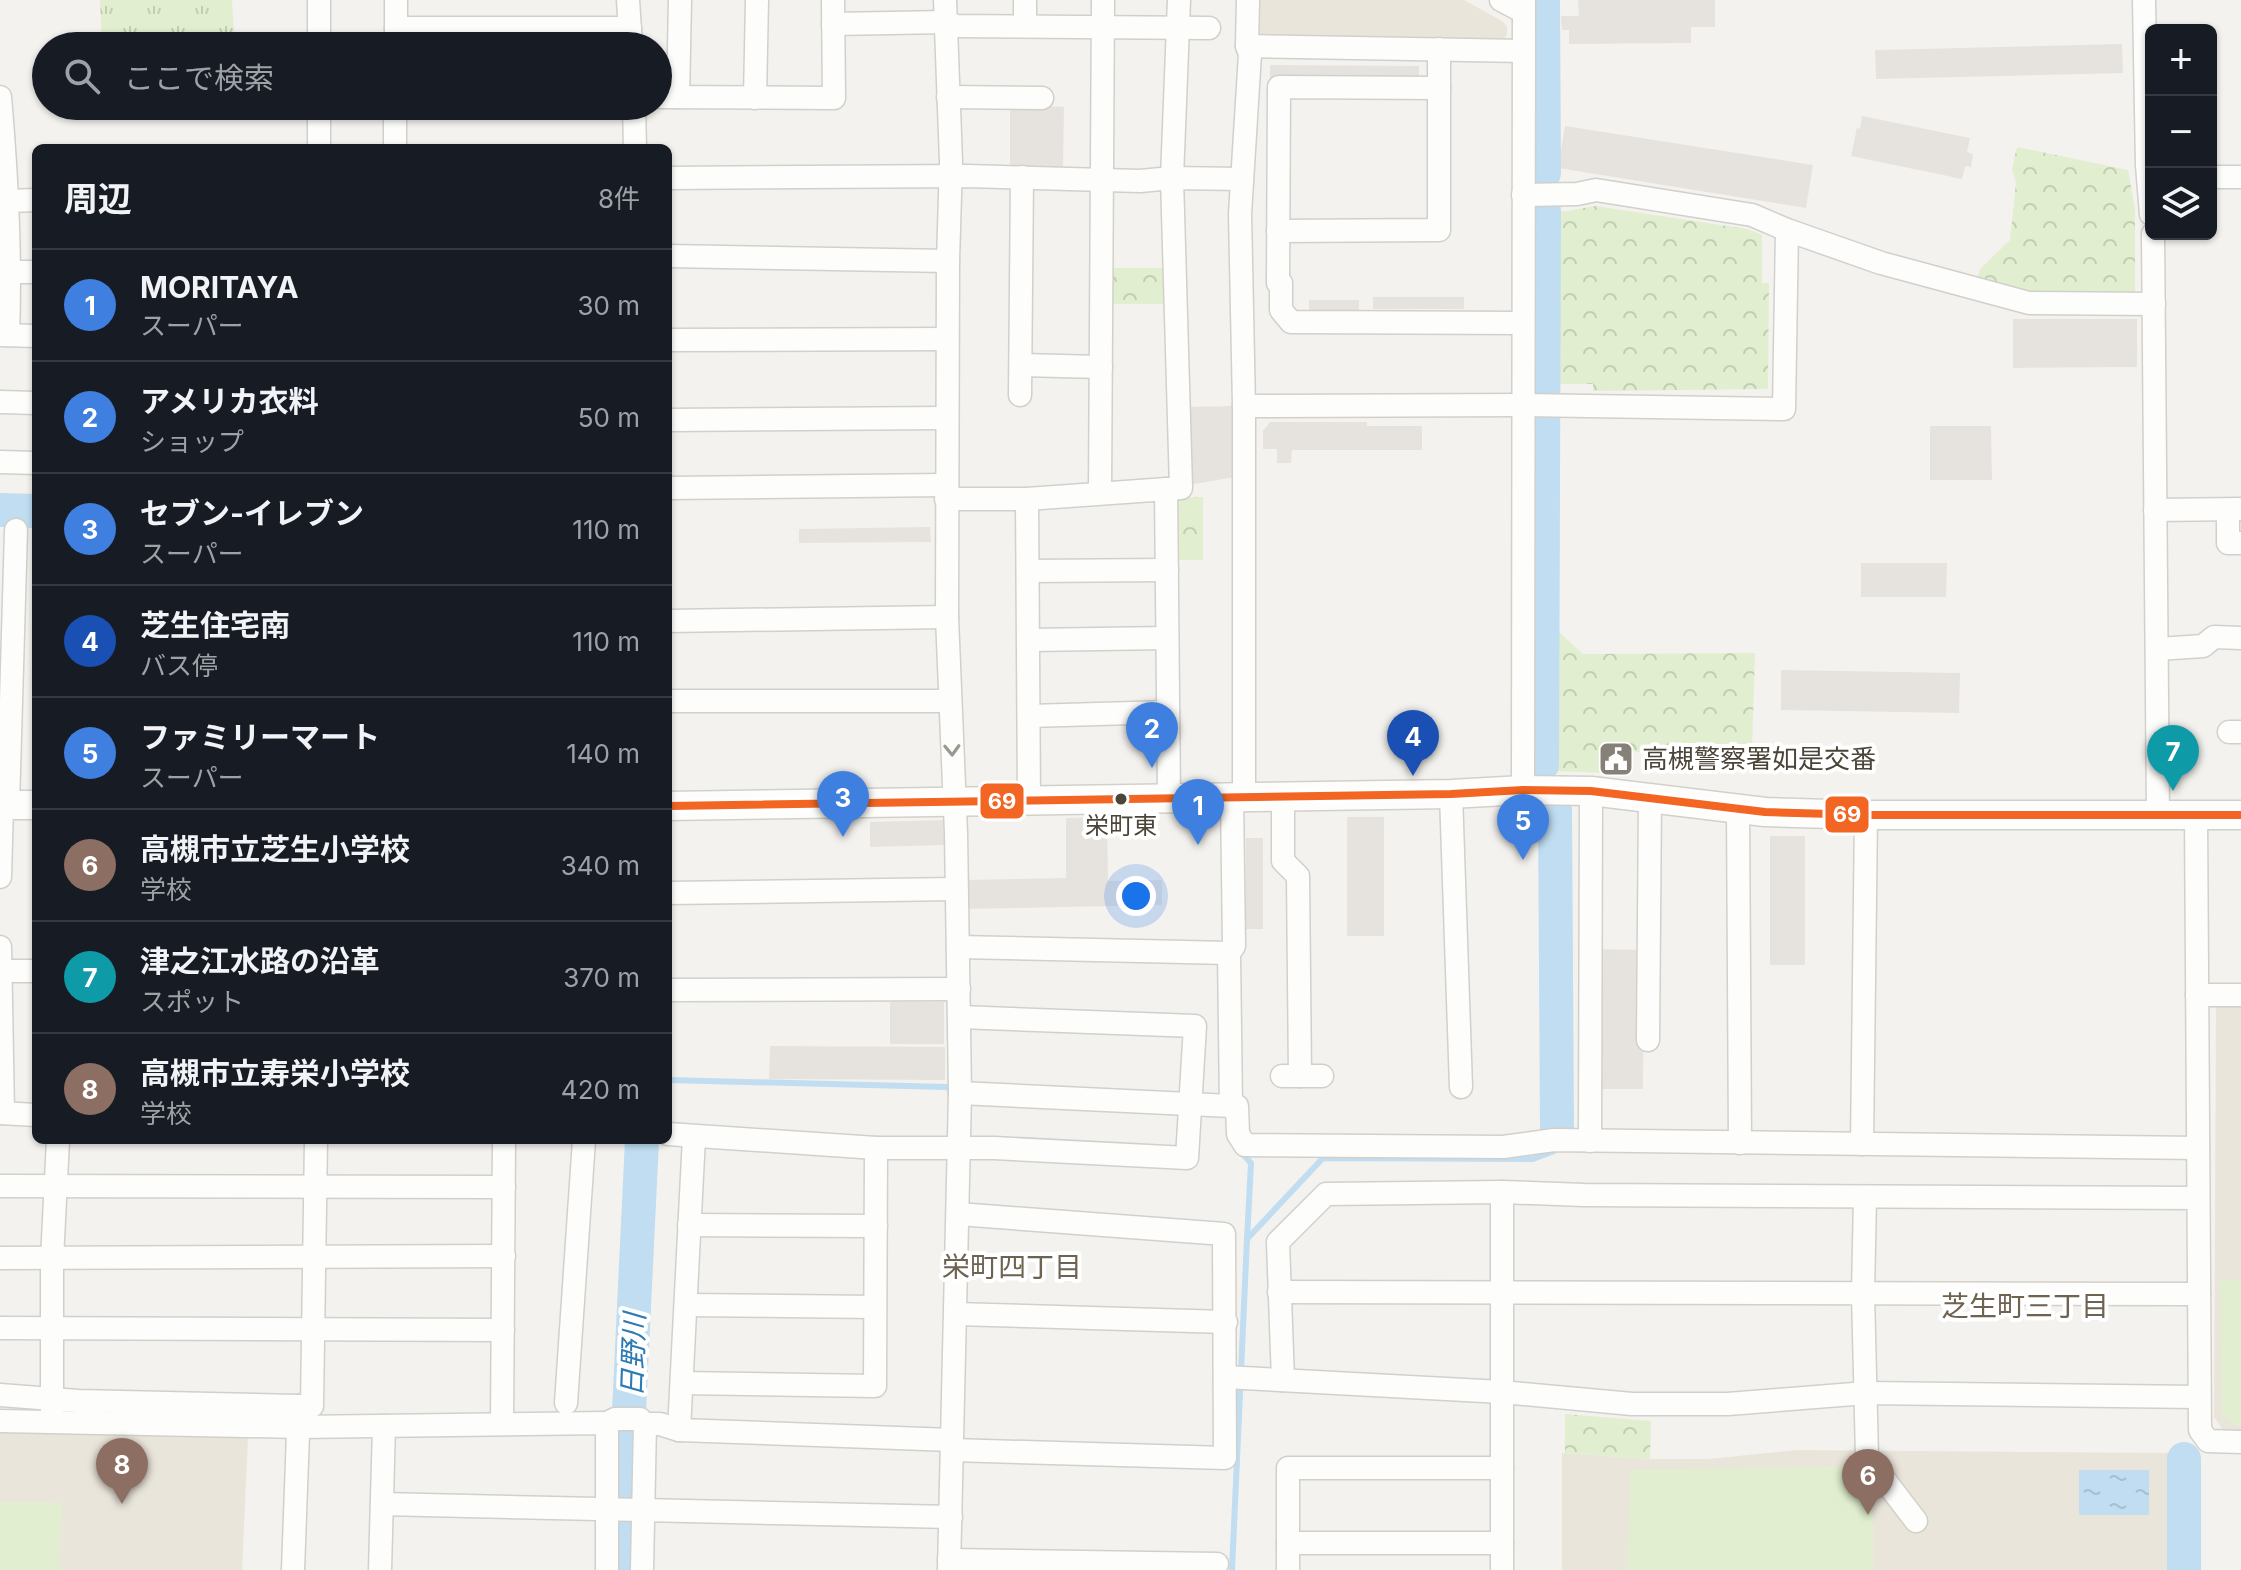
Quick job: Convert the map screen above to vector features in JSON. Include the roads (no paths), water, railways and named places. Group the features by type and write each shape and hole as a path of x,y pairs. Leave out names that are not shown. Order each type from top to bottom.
{"street":[{"path":"319,0 319,32"},
{"path":"396,0 396,32"},
{"path":"628,0 630,32"},
{"path":"672,65 680,0"},
{"path":"755,98 757,0"},
{"path":"672,97 834,98 833,0"},
{"path":"1025,0 1025,26"},
{"path":"1100,493 1103,0"},
{"path":"672,488 946,492 1027,499 1181,488 1172,178 1179,0"},
{"path":"1231,1106 1229,953 1234,946 1238,797 1244,406 1242,179 1250,54 1247,46 1248,0"},
{"path":"1501,0 1524,6 1523,323 1537,406 1523,790"},
{"path":"2144,0 2150,168"},
{"path":"833,24 946,11"},
{"path":"946,11 956,26 1209,28"},
{"path":"946,11 951,178 947,339 947,617 960,1017 960,1148 949,1565 1217,1564"},
{"path":"1247,46 1523,51"},
{"path":"1278,231 1439,230 1439,49"},
{"path":"1439,88 1279,87 1278,283 1281,283 1281,310 1291,322 1523,323"},
{"path":"0,97 9,201 4,243 10,272 4,335 32,336"},
{"path":"948,97 1042,98"},
{"path":"319,120 319,144"},
{"path":"395,120 395,144"},
{"path":"634,120 635,144"},
{"path":"1020,395 1022,177"},
{"path":"2217,177 2241,177"},
{"path":"672,178 1242,179"},
{"path":"1523,195 1577,194 1596,190 1752,215 1881,263 2029,303 2154,304"},
{"path":"9,201 32,200"},
{"path":"1244,406 1784,409 1787,230"},
{"path":"2153,240 2158,814"},
{"path":"672,256 948,261"},
{"path":"10,272 32,272"},
{"path":"672,340 947,339"},
{"path":"1021,365 1101,367"},
{"path":"0,402 32,403"},
{"path":"672,420 947,418"},
{"path":"0,462 32,463"},
{"path":"1166,489 1169,798"},
{"path":"1027,499 1029,801"},
{"path":"2155,510 2235,509 2228,543 2241,543"},
{"path":"0,877 6,647 16,530"},
{"path":"1029,571 1167,570"},
{"path":"672,621 947,617"},
{"path":"2158,649 2203,646 2214,637 2241,638"},
{"path":"1030,640 1167,638"},
{"path":"672,701 950,701"},
{"path":"1029,716 1168,712"},
{"path":"672,806 1451,794 1523,790 1591,791 1765,812 2241,815"},
{"path":"1590,1141 1591,791"},
{"path":"1451,794 1461,1087"},
{"path":"1283,797 1283,861 1298,876 1289,942 1301,1076"},
{"path":"1648,1040 1650,798"},
{"path":"3,805 32,805"},
{"path":"1738,807 1740,1143"},
{"path":"1862,1144 1866,815"},
{"path":"2196,815 2200,1430 2208,1441 2241,1442"},
{"path":"672,893 955,889"},
{"path":"0,947 2,1113 32,1115"},
{"path":"958,947 1229,953"},
{"path":"0,971 32,971"},
{"path":"672,990 959,989"},
{"path":"2197,995 2241,995"},
{"path":"672,1134 876,1148 994,1148 1187,1158 1195,1026 960,1017"},
{"path":"960,1093 1237,1106 1238,1134 1245,1145 1503,1147 1554,1140 2198,1148"},
{"path":"679,1430 694,1137"},
{"path":"52,1422 52,1259 58,1144"},
{"path":"0,1421 299,1417 312,1406 316,1144"},
{"path":"502,1424 504,1144"},
{"path":"566,1403 584,1144"},
{"path":"682,1383 875,1386 876,1148"},
{"path":"0,1186 504,1187"},
{"path":"1283,1380 1278,1242 1326,1194 1502,1192 2198,1198"},
{"path":"1502,1192 1502,1570"},
{"path":"1865,1197 1863,1293 1867,1457 1916,1521"},
{"path":"0,1395 384,1426 607,1423 615,1419 640,1419 645,1424 660,1424 679,1430 1225,1458 1224,1234 958,1214"},
{"path":"689,1225 876,1226"},
{"path":"0,1258 504,1256"},
{"path":"1279,1292 2199,1294"},
{"path":"686,1305 875,1307"},
{"path":"956,1314 1226,1322"},
{"path":"0,1328 503,1330"},
{"path":"1225,1377 1659,1404 1728,1404 1866,1393 2199,1397"},
{"path":"293,1570 299,1417"},
{"path":"607,1423 607,1570"},
{"path":"642,1570 645,1424"},
{"path":"380,1570 384,1426"},
{"path":"1288,1570 1288,1468 1502,1468"},
{"path":"382,1504 951,1517"},
{"path":"1288,1543 1502,1543"}],"water":[{"path":"2079,1470 2149,1470 2149,1515 2079,1515"}],"waterway":[{"path":"1543,0 1544,173"},
{"path":"1542,765 1544,211"},
{"name":"日野川","path":"0,510 32,511"},
{"path":"1555,810 1557,1130"},
{"path":"672,1080 946,1087 956,1092"},
{"name":"日野川","path":"624,1570 642,1144"},
{"path":"1232,1570 1247,1239 1323,1158 1533,1159 1554,1151 1557,1145"},
{"path":"1240,1151 1251,1163 1247,1239"},
{"path":"2184,1459 2184,1570"}],"place":[{"name":"高槻警察署如是交番","path":"1616,759"},
{"name":"アメリカ衣料","path":"1152,768"},
{"name":"芝生住宅南","path":"1413,776"},
{"name":"津之江水路の沿革","path":"2173,791"},
{"name":"栄町東","path":"1121,799"},
{"name":"セブン-イレブン","path":"843,837"},
{"name":"MORITAYA","path":"1198,845"},
{"name":"ファミリーマート","path":"1523,860"},
{"name":"高槻市立寿栄小学校","path":"122,1504"},
{"name":"高槻市立芝生小学校","path":"1868,1515"}],"district":[{"name":"栄町四丁目","path":"1012,1267"},
{"name":"芝生町三丁目","path":"2025,1306"}]}
